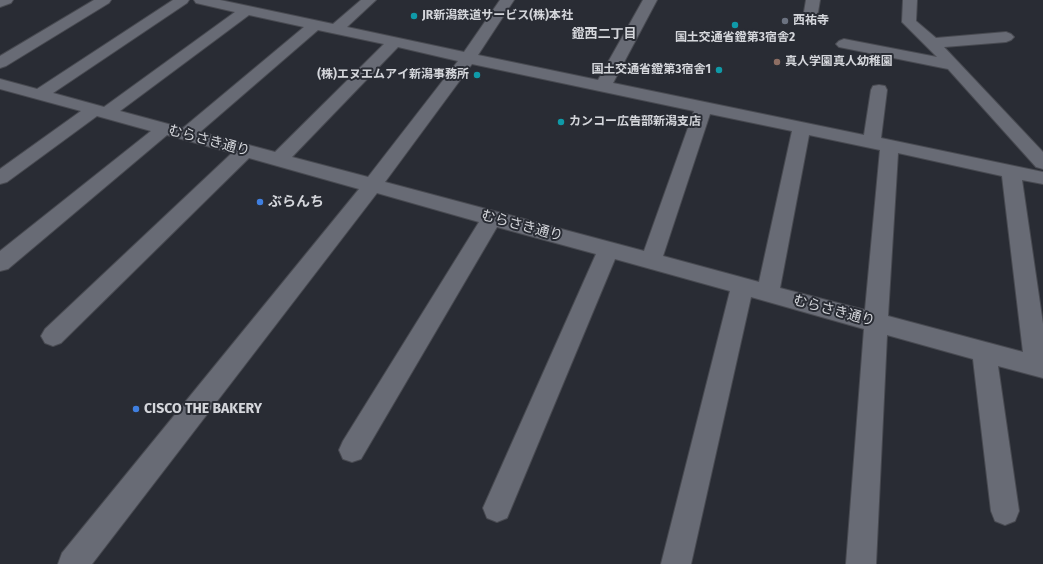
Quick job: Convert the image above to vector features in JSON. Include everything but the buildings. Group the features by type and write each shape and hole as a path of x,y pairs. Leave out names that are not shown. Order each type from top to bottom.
{"street":[{"path":"0,3 6,0"},
{"path":"0,64 104,0"},
{"path":"39,95 182,0"},
{"path":"201,0 468,58 1043,178"},
{"path":"337,29 369,0"},
{"path":"73,564 372,186 468,58 507,0"},
{"path":"603,86 650,0"},
{"path":"910,0 909,22 932,43 1043,163"},
{"path":"267,14 279,5"},
{"path":"0,178 246,10"},
{"path":"186,135 316,24"},
{"path":"932,43 1006,37"},
{"path":"278,160 395,42"},
{"path":"844,44 952,65"},
{"path":"0,102 10,87"},
{"name":"むらさき通り","path":"10,87 1040,367"},
{"path":"861,564 876,322 880,144 879,90"},
{"path":"651,261 704,107"},
{"path":"768,293 802,128"},
{"path":"0,263 164,129"},
{"path":"53,336 245,151"},
{"path":"1011,171 1040,367"},
{"path":"352,450 492,218"},
{"path":"497,508 608,250"},
{"path":"676,564 742,286"},
{"path":"984,352 1005,511"}],"place":[{"name":"JR新潟鉄道サービス(株)本社","path":"414,16"},
{"name":"西祐寺","path":"785,21"},
{"name":"国土交通省鐙第3宿舎2","path":"735,25"},
{"name":"真人学園真人幼稚園","path":"777,62"},
{"name":"国土交通省鐙第3宿舎1","path":"719,70"},
{"name":"(株)エヌエムアイ新潟事務所","path":"477,75"},
{"name":"カンコー広告部新潟支店","path":"561,122"},
{"name":"ぶらんち","path":"260,202"},
{"name":"CISCO THE BAKERY","path":"136,409"}],"district":[{"name":"鐙西二丁目","path":"604,34"}]}
